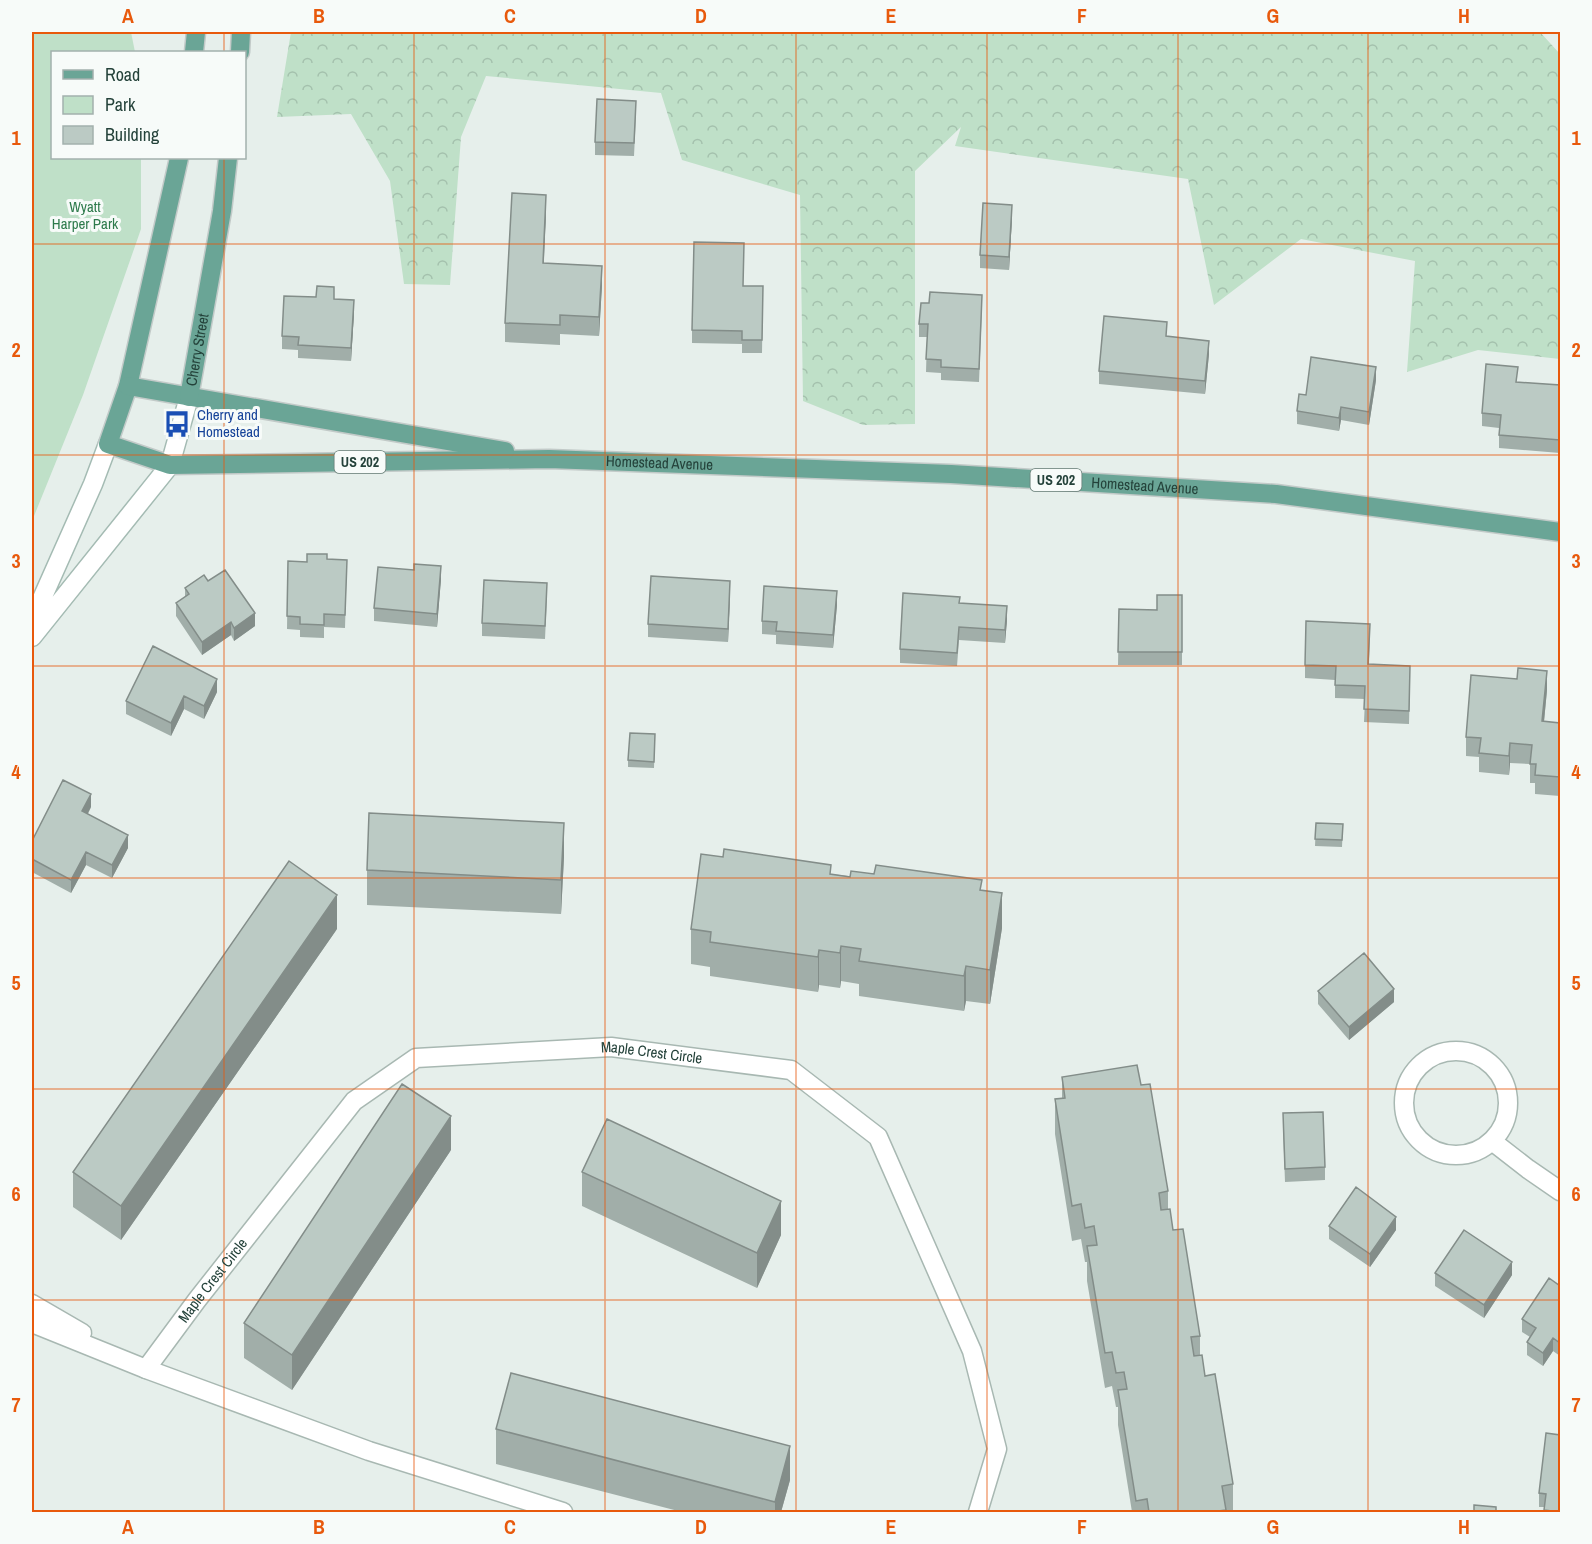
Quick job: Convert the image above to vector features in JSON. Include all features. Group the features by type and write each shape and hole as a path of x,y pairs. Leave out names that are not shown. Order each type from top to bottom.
{"main road":[{"path":"194,51 196,32"},
{"path":"240,51 241,32"},
{"path":"108,444 128,386 179,159"},
{"name":"Cherry Street","path":"189,397 222,211 228,159"},
{"name":"Homestead Avenue","path":"128,386 549,459"},
{"name":"Homestead Avenue","path":"108,444 170,465 549,459 951,474 1276,494 1560,532"}],"street":[{"name":"Cherry Street","path":"32,637 170,465 189,397"},
{"path":"32,621 93,484 108,444"},
{"name":"Maple Crest Circle","path":"146,1369 197,1300 354,1101 416,1058 611,1047 791,1070 878,1137 972,1351 997,1449 978,1512"},
{"path":"1454,1051 1467,1052 1484,1059 1498,1072 1504,1082 1508,1107 1503,1125 1492,1140 1483,1148 1461,1155 1438,1152 1419,1139 1407,1119 1405,1097 1413,1075 1420,1066 1430,1058 1442,1054 1454,1051"},
{"path":"1492,1140 1560,1191"},
{"path":"32,1304 146,1369"},
{"path":"32,1323 146,1369 369,1451 563,1512"}],"green space":[{"name":"Wyatt Harper Park","path":"32,32 131,32 135,51 51,51 51,159 141,159 141,229 83,395 32,521"},
{"path":"291,32 1540,32 1560,54 1560,359 1478,350 1407,372 1415,261 1301,239 1214,305 1188,179 955,146 961,127 915,171 915,424 863,425 803,401 800,195 682,160 661,93 486,76 461,137 450,285 404,284 390,181 351,114 277,117"}],"building":[{"path":"597,99 636,101 634,143 595,142"},
{"path":"512,193 546,195 543,263 602,266 599,317 560,315 560,325 505,323"},
{"path":"983,203 1012,205 1009,257 980,255"},
{"path":"694,242 744,243 743,286 763,286 762,340 742,340 742,331 692,330"},
{"path":"317,286 334,287 334,299 354,300 351,348 298,345 299,337 282,336 284,296 316,297"},
{"path":"930,292 982,295 979,369 941,367 941,360 926,359 928,324 919,324 921,303 929,303"},
{"path":"1104,316 1167,322 1166,336 1209,341 1205,381 1099,371"},
{"path":"1311,357 1376,367 1369,412 1341,407 1339,418 1297,411 1299,394 1306,395"},
{"path":"1486,364 1518,367 1516,382 1560,385 1560,440 1499,435 1501,415 1482,413"},
{"path":"307,554 327,554 327,559 347,560 345,615 324,614 324,625 300,624 300,617 287,616 288,561 307,562"},
{"path":"414,564 441,566 437,614 374,608 378,567 414,570"},
{"path":"225,570 255,613 234,628 231,622 202,642 176,603 189,594 185,588 204,575 208,581"},
{"path":"651,576 730,581 728,629 648,624"},
{"path":"484,580 547,583 545,626 482,623"},
{"path":"764,586 837,591 833,635 776,631 777,622 762,621"},
{"path":"903,593 960,597 959,603 1007,606 1005,630 959,627 957,653 900,649"},
{"path":"1157,595 1182,595 1182,652 1118,652 1119,609 1157,610"},
{"path":"1306,621 1370,624 1368,664 1410,666 1409,711 1364,709 1365,686 1335,685 1336,666 1305,665"},
{"path":"153,646 217,679 204,706 184,696 171,723 126,701"},
{"path":"1518,668 1547,671 1542,721 1560,723 1560,777 1535,775 1536,764 1530,764 1532,745 1510,743 1509,756 1479,753 1481,738 1466,737 1471,675 1517,679"},
{"path":"630,733 655,734 654,762 628,760"},
{"path":"63,780 91,794 82,811 128,835 112,865 86,852 71,880 32,859 32,841"},
{"path":"369,813 564,823 561,880 367,870"},
{"path":"1316,823 1343,824 1342,840 1315,839"},
{"path":"724,849 831,865 830,874 850,877 851,871 874,874 876,865 982,880 980,890 1002,893 990,970 966,966 964,976 859,961 861,949 841,946 840,953 819,950 818,957 710,942 711,932 691,929 701,854 723,857"},
{"path":"289,861 337,895 121,1206 73,1172"},
{"path":"1364,953 1394,989 1349,1027 1318,991"},
{"path":"1137,1065 1141,1085 1150,1084 1168,1191 1159,1193 1161,1210 1170,1209 1173,1230 1183,1229 1200,1336 1191,1337 1194,1356 1202,1355 1205,1376 1215,1374 1233,1484 1222,1486 1226,1510 1149,1512 1147,1499 1136,1501 1118,1390 1127,1389 1124,1372 1116,1373 1112,1352 1105,1353 1087,1246 1097,1245 1094,1226 1085,1228 1081,1204 1072,1206 1055,1099 1065,1098 1062,1077"},
{"path":"402,1084 451,1116 292,1355 244,1323"},
{"path":"1323,1112 1325,1167 1285,1169 1283,1113"},
{"path":"607,1119 781,1201 757,1253 582,1172"},
{"path":"1356,1187 1396,1217 1370,1254 1329,1226"},
{"path":"1464,1230 1512,1262 1484,1305 1435,1273"},
{"path":"1549,1278 1560,1286 1560,1343 1553,1338 1543,1353 1527,1342 1536,1328 1522,1319"},
{"path":"511,1373 790,1446 775,1502 496,1429"},
{"path":"1546,1433 1560,1435 1560,1512 1544,1510 1546,1494 1539,1493"},
{"path":"1474,1505 1496,1507 1496,1512 1474,1512"}],"place":[{"name":"Cherry and Homestead","path":"177,424"}]}
